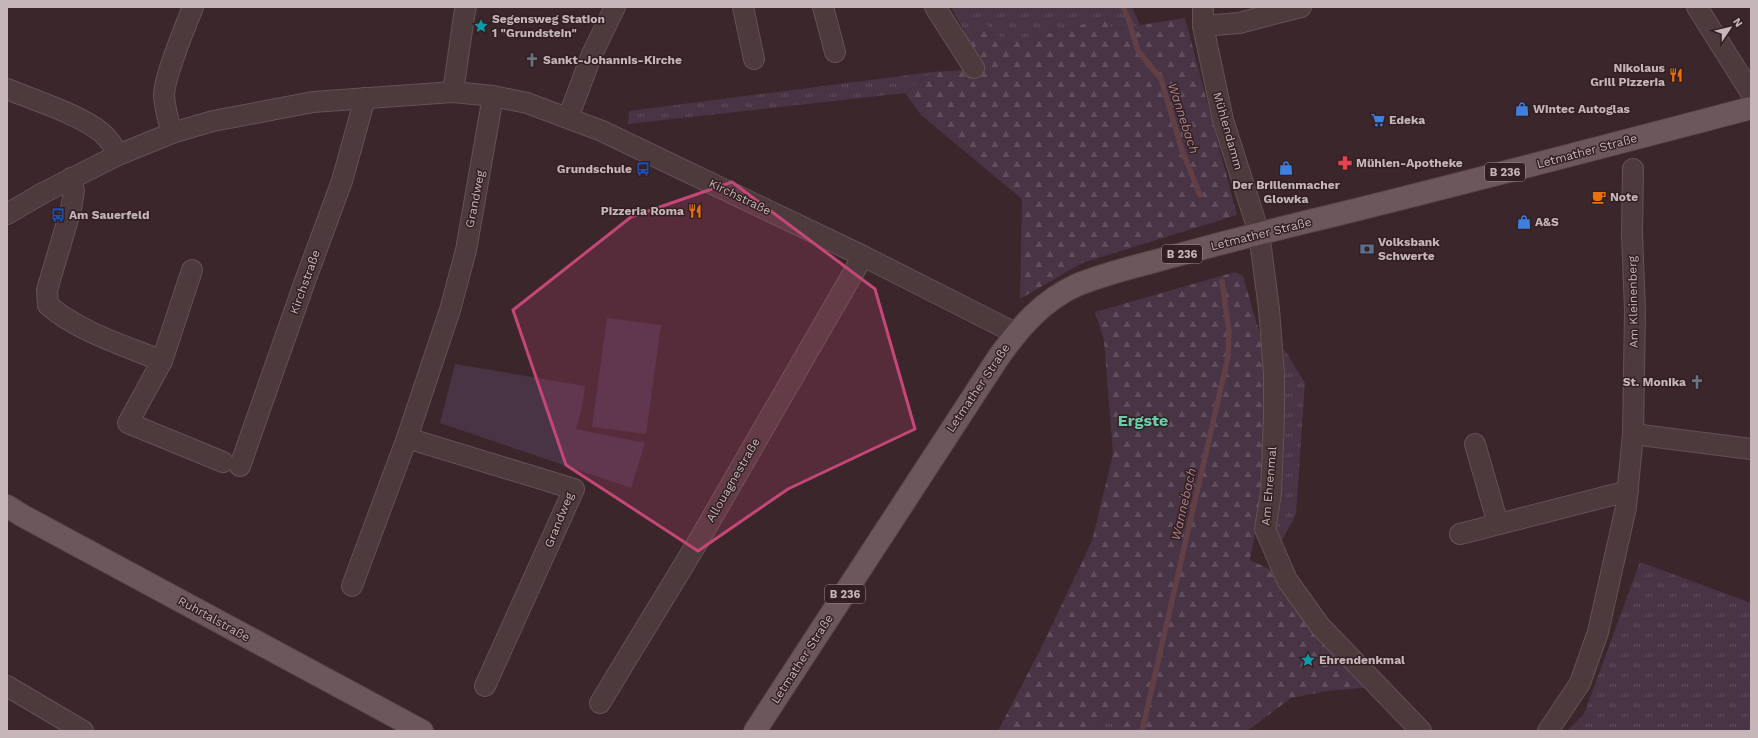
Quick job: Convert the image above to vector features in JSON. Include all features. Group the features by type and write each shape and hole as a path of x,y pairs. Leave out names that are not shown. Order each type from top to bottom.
{"main road":[{"name":"Letmather Straße","path":"755,731 952,427 1015,333 1041,308 1076,285 1104,275 1259,233 1430,192 1751,108"},
{"name":"Ruhrtalstraße","path":"7,506 422,731"}],"street":[{"path":"172,133 166,115 164,94 168,76 193,7"},
{"path":"453,92 466,7"},
{"path":"568,118 592,54 615,7"},
{"path":"743,7 754,59"},
{"path":"823,7 835,52"},
{"path":"935,7 974,68"},
{"name":"Mühlendamm","path":"1259,233 1223,120 1203,19 1240,23 1301,7"},
{"path":"1697,7 1751,93"},
{"path":"7,88 80,119 102,133 112,144 118,155"},
{"name":"Kirchstraße","path":"7,214 43,193 118,155 172,133 213,121 313,102 453,92 493,96 527,103 602,130 863,256 1015,333"},
{"name":"Grandweg","path":"352,586 407,438 450,310 464,257 493,96"},
{"name":"Kirchstraße","path":"192,270 162,361 128,422 231,464 305,281 342,181 365,98"},
{"name":"Am Kleinenberg","path":"1548,731 1580,683 1598,632 1611,577 1628,490 1633,434 1635,310 1632,234 1633,169"},
{"path":"72,178 74,191 71,209 47,290 48,305 58,314 81,326 162,361"},
{"name":"Am Ehrenmal","path":"1259,233 1269,309 1274,374 1271,493 1265,529 1287,580 1320,626 1421,731"},
{"name":"Allouagnestraße","path":"600,703 699,540 863,256"},
{"path":"1633,434 1751,449"},
{"name":"Grandweg","path":"407,438 574,489 485,686"},
{"path":"1475,444 1498,524"},
{"path":"1460,534 1628,490"},
{"path":"7,686 83,731"}],"highlighted area":[{"path":"732,182 875,289 915,429 788,489 698,551 566,465 513,310 631,217"}],"green space":[{"path":"951,7 1132,7 1140,25 1116,31 1103,19 1008,44 985,24 964,31"},
{"path":"1185,18 1237,215 1082,263 1020,299 1022,199 921,115 905,93 932,72 981,69 964,31 985,23 1008,44 1103,19 1116,31 1140,25"},
{"path":"932,72 905,93 628,124 629,111"},
{"path":"1235,272 1243,276 1260,335 1266,394 1264,487 1250,560 1290,579 1371,687 1327,691 1291,698 1247,731 1121,731 1122,723 1115,717 1103,721 1095,731 998,731 1040,650 1092,541 1113,454 1104,340 1095,312"},
{"path":"607,318 661,325 646,434 592,427"},
{"path":"1284,349 1305,383 1296,514 1281,542 1275,526 1281,463"},
{"path":"455,364 585,386 582,408 576,429 645,443 631,488 440,423"},
{"path":"1640,562 1751,603 1751,731 1567,731 1584,714"},
{"path":"1115,717 1122,723 1121,731 1095,731 1103,721"}],"waterway":[{"name":"Wannebach","path":"1123,7 1138,51 1161,79 1182,150 1200,195"},
{"name":"Wannebach","path":"1142,731 1228,357 1229,332 1222,281"}],"place":[{"name":"Segensweg Station 1 \"Grundstein\"","path":"481,26"},
{"name":"Sankt-Johannis-Kirche","path":"532,60"},
{"name":"Nikolaus Grill Pizzeria","path":"1676,75"},
{"name":"Wintec Autoglas","path":"1522,109"},
{"name":"Edeka","path":"1378,120"},
{"name":"Mühlen-Apotheke","path":"1345,163"},
{"name":"Der Brillenmacher Glowka","path":"1286,168"},
{"name":"Grundschule","path":"643,169"},
{"name":"Note","path":"1599,197"},
{"name":"Pizzeria Roma","path":"695,211"},
{"name":"Am Sauerfeld","path":"58,215"},
{"name":"A&S","path":"1524,222"},
{"name":"Volksbank Schwerte","path":"1367,249"},
{"name":"St. Monika","path":"1697,382"},
{"name":"Ehrendenkmal","path":"1308,660"}],"district":[{"name":"Ergste","path":"1143,420"}]}
